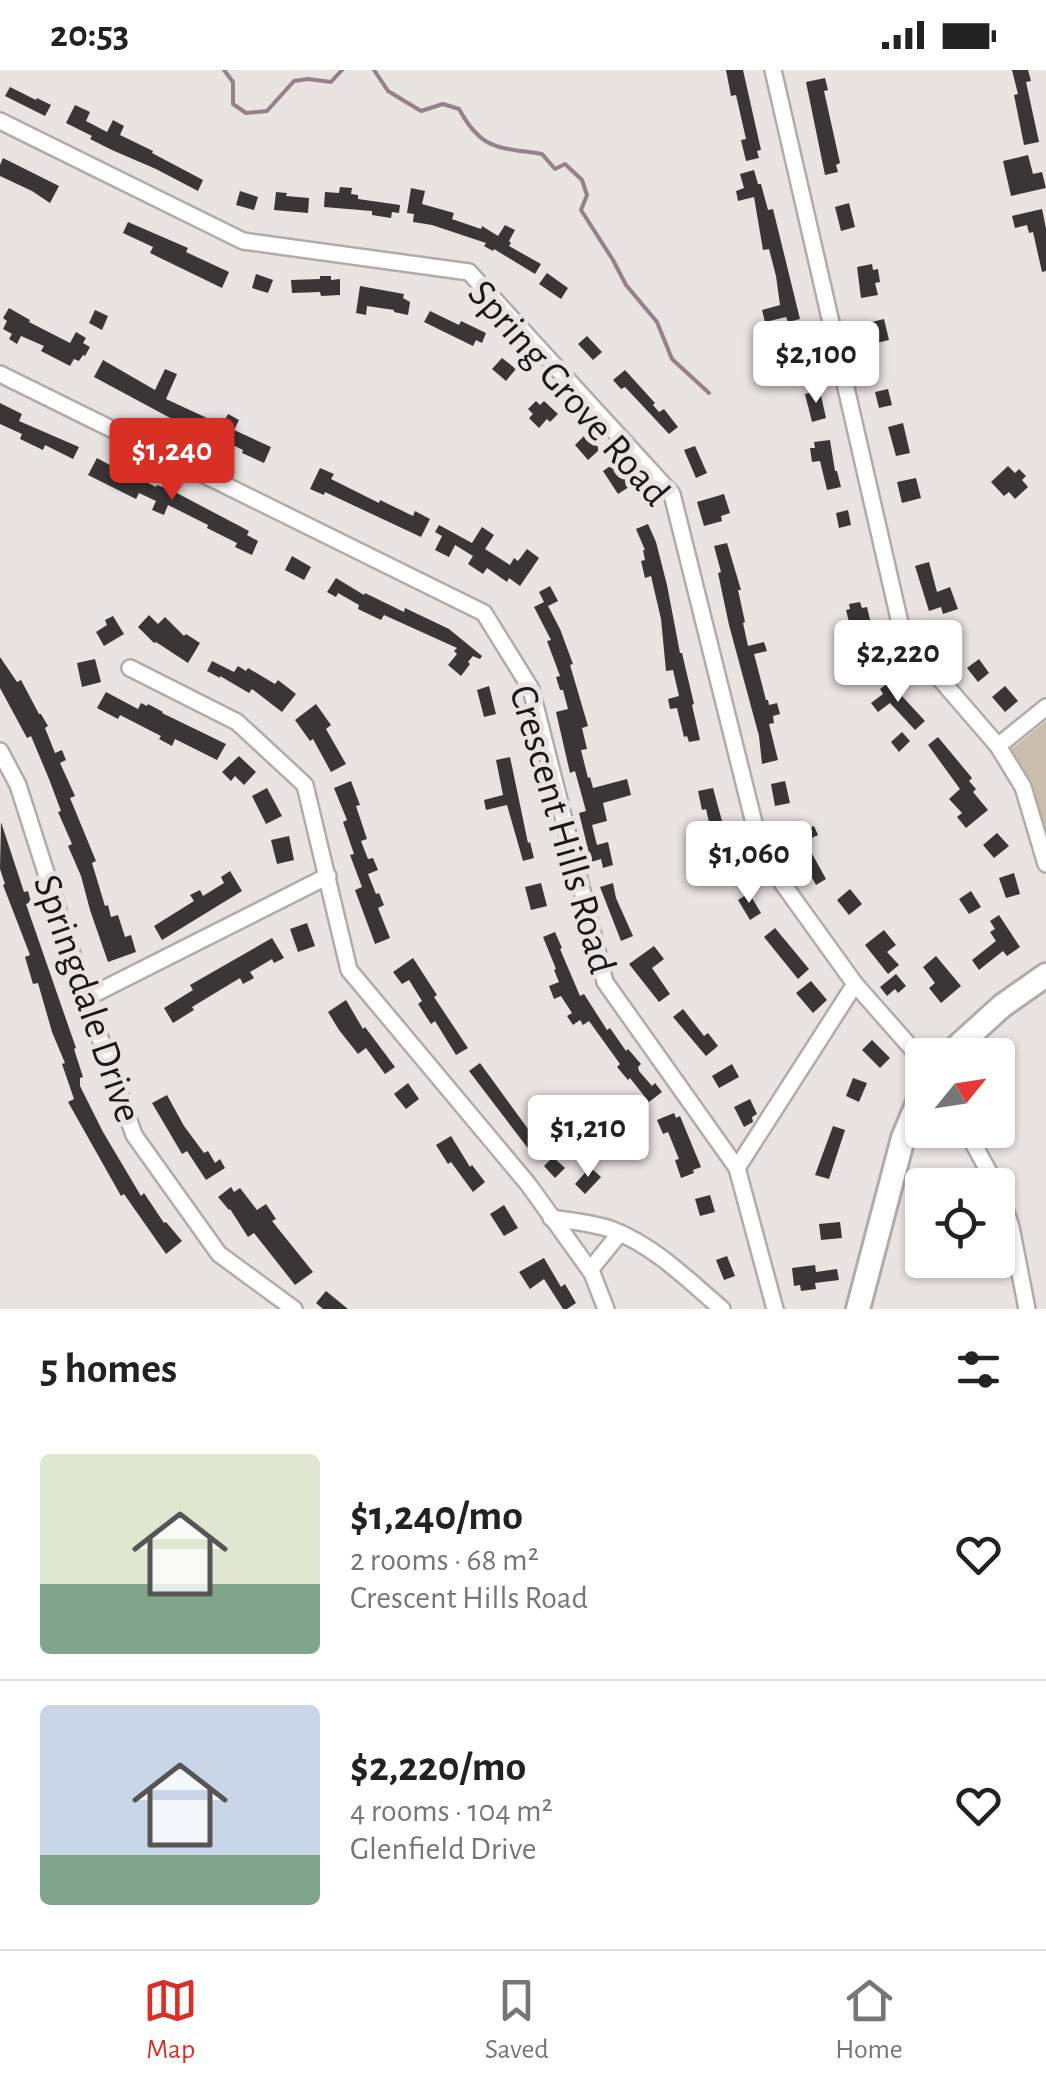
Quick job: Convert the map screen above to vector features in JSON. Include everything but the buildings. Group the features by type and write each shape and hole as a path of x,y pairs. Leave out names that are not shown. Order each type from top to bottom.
{"main road":[{"path":"967,1038 1002,1006 1046,975"},
{"path":"858,1309 905,1133"}],"street":[{"path":"773,70 902,636 998,746 1023,787 1046,864"},
{"name":"Spring Grove Road","path":"0,121 244,242 469,272 672,494 762,855 855,984 905,1041"},
{"name":"Crescent Hills Road","path":"0,374 484,613 530,689 605,982 737,1168 775,1309"},
{"path":"130,668 237,722 305,784 349,970 528,1184 590,1270 606,1309"},
{"path":"998,746 1046,707"},
{"name":"Springdale Drive","path":"0,751 18,785 134,1134 219,1254 294,1309"},
{"path":"86,998 328,876"},
{"path":"737,1168 855,984"},
{"path":"551,1218 610,1229 639,1242 722,1309"},
{"path":"590,1270 620,1234"},
{"path":"1015,1247 1027,1309"}],"shaded area":[{"path":"1046,721 1046,864 1004,755"}],"waterway":[{"path":"224,70 233,82 233,104 246,113 267,111 294,81 331,82 342,70"},
{"path":"374,70 388,91 421,111 443,104 459,109 484,140 502,148 542,154 555,169 565,164 582,180 587,195 581,210 626,285 657,322 672,359 709,393"}]}
